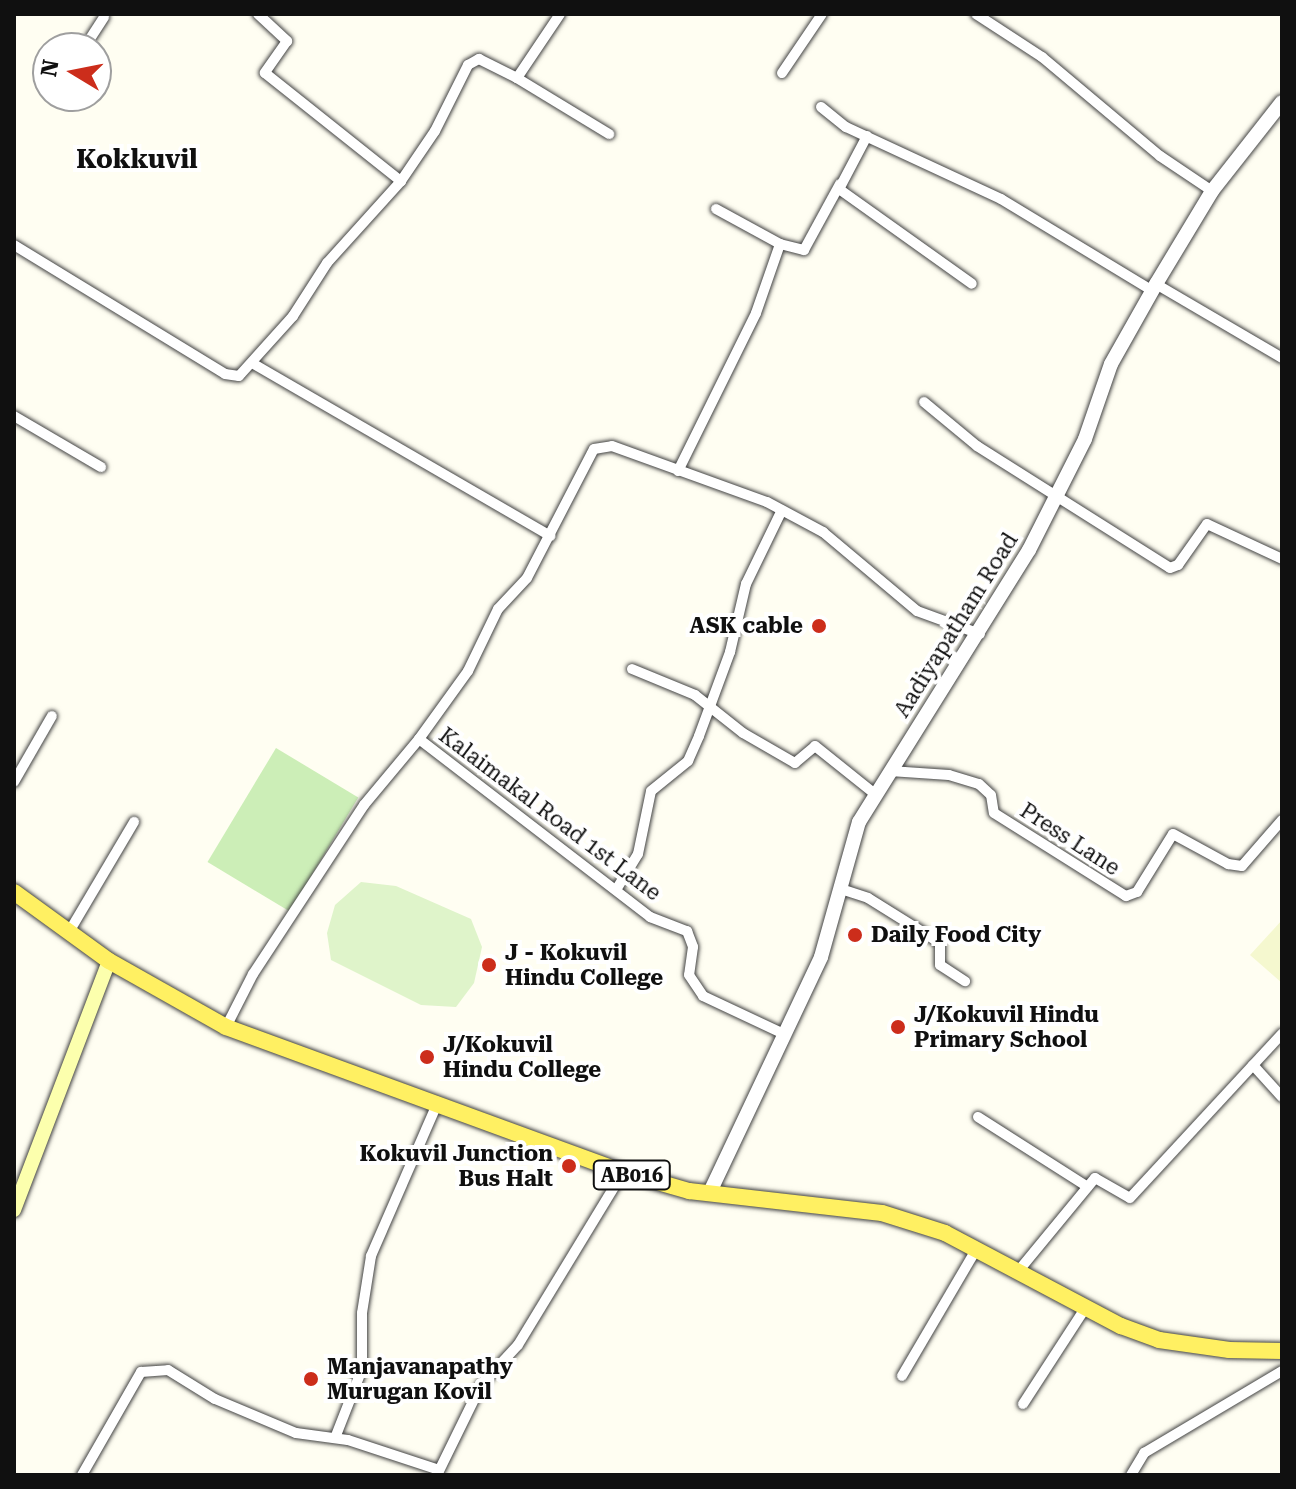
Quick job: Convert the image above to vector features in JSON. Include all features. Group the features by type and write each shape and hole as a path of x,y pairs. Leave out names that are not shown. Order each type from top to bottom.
{"main road":[{"name":"AB016","path":"14,892 109,961 226,1027 623,1172 664,1186 857,1207 916,1222 977,1248 1086,1307 1159,1340 1229,1350 1282,1351"},
{"path":"14,1210 109,961"}],"street":[{"path":"101,15 117,14"},
{"path":"258,14 287,41 265,73 401,181"},
{"path":"517,78 560,14"},
{"path":"782,73 822,14"},
{"path":"979,15 1042,57 1160,156 1212,191"},
{"path":"14,245 225,374 239,376 293,316 327,263 401,181 473,60 517,78 609,134"},
{"name":"Aadiyapatham Road","path":"710,1192 782,1033 821,957 844,890 851,847 875,794 980,634 1058,497 1111,364 1155,287 1212,191 1282,102"},
{"path":"821,107 867,136 1001,199 1282,358"},
{"path":"716,209 780,244 804,250 867,136"},
{"path":"840,184 843,193 972,284"},
{"path":"678,471 756,313 780,244"},
{"path":"252,363 551,536"},
{"path":"924,402 977,446 1170,568 1178,565 1207,524 1282,559"},
{"path":"14,416 101,467"},
{"path":"226,1027 253,974 364,805 419,739 468,671 498,609 527,578 551,536 594,449 612,446 782,510 823,532 917,611 980,634"},
{"path":"616,890 638,854 651,791 688,761 730,652 746,584 782,510"},
{"path":"632,669 695,695 743,733 795,763 815,746 875,794"},
{"path":"14,782 52,716"},
{"name":"Kalaimakal Road 1st Lane","path":"419,739 650,917 692,936 689,975 703,996 782,1033"},
{"name":"Press Lane","path":"890,771 949,775 979,784 991,795 994,813 1126,896 1137,892 1173,834 1228,864 1242,866 1282,820"},
{"path":"69,932 134,822"},
{"path":"844,890 868,898 940,943 940,965 965,981"},
{"path":"1020,1269 1088,1187 1100,1179 1130,1198 1282,1034"},
{"path":"1253,1065 1282,1097"},
{"path":"335,1438 362,1369 362,1313 371,1256 438,1102"},
{"path":"978,1117 1088,1187"},
{"path":"82,1475 141,1372 168,1370 215,1399 296,1433 335,1438 438,1473 481,1385 518,1345 550,1285 623,1172"},
{"path":"902,1376 977,1248"},
{"path":"1023,1404 1086,1307"},
{"path":"1131,1475 1144,1453 1282,1371"}],"green space":[{"path":"276,748 358,797 290,911 207,862"},
{"path":"361,882 396,886 471,919 482,947 474,983 456,1007 421,1005 331,960 327,933 335,905"},
{"path":"1282,920 1282,983 1250,955"}],"place":[{"name":"ASK cable","path":"819,626"},
{"name":"Daily Food City","path":"855,935"},
{"name":"J - Kokuvil Hindu College","path":"489,965"},
{"name":"J/Kokuvil Hindu Primary School","path":"898,1027"},
{"name":"J/Kokuvil Hindu College","path":"427,1057"},
{"name":"Kokuvil Junction Bus Halt","path":"569,1166"},
{"name":"Manjavanapathy Murugan Kovil","path":"311,1379"}],"district":[{"name":"Kokkuvil","path":"137,160"}]}
